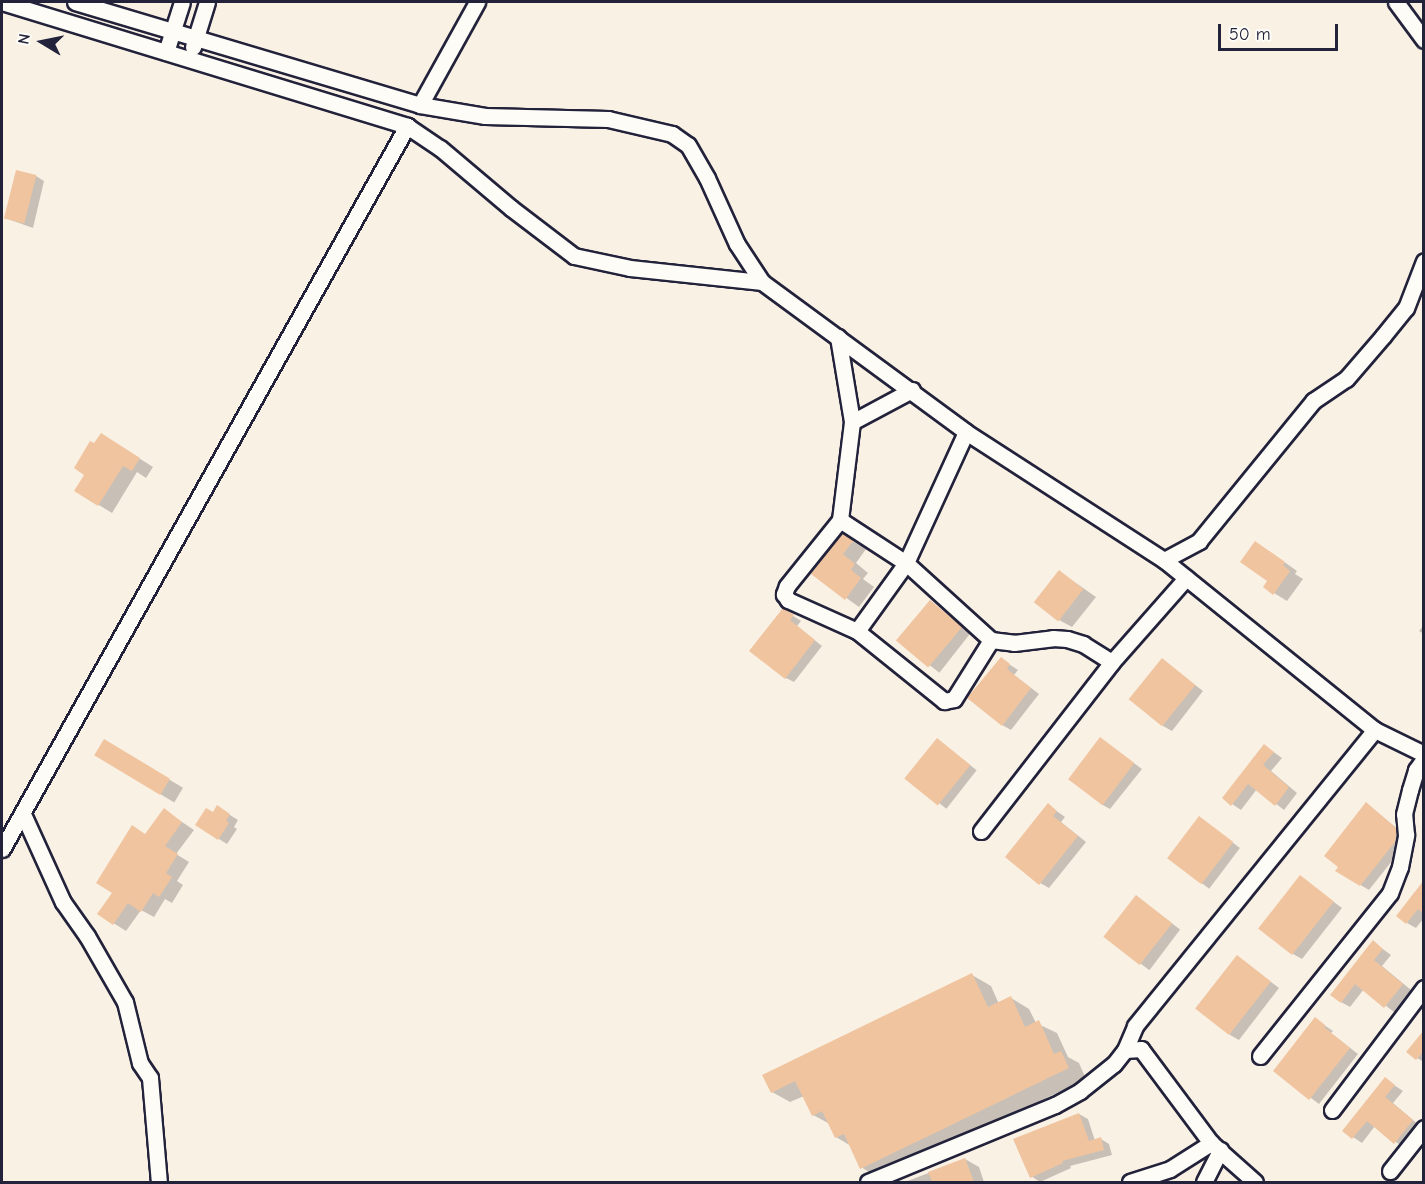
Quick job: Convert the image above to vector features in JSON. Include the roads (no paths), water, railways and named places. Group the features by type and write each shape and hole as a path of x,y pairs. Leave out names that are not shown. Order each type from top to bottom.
{"street":[{"path":"2,2 407,126 440,148 511,208 574,256 630,268 762,282"},
{"path":"75,2 420,105 485,116 608,119 672,134 688,145 707,178 737,244 762,282 912,390 966,432 1164,560 1375,730 1424,754"},
{"path":"166,52 182,2"},
{"path":"190,59 207,2"},
{"path":"420,105 477,2"},
{"path":"1396,2 1424,40"},
{"path":"2,849 407,126"},
{"path":"1164,560 1199,541 1313,401 1346,379 1406,308 1424,261"},
{"path":"838,337 852,422 840,520 787,586 784,594 788,600 857,631 944,701 954,699 991,640"},
{"path":"852,422 912,390"},
{"path":"857,631 906,563 966,432"},
{"path":"840,520 906,563 991,640 1014,643 1053,638 1067,639 1083,644 1112,662"},
{"path":"981,831 1112,662 1186,578"},
{"path":"868,1182 1055,1106 1080,1091 1114,1064 1125,1050 1135,1026 1375,730"},
{"path":"1260,1056 1390,893 1400,867 1406,835 1404,814 1410,790 1416,770 1424,759"},
{"path":"23,814 63,903 87,936 125,1002 140,1063 150,1078 159,1182"},
{"path":"1332,1110 1424,988"},
{"path":"1135,1026 1141,1049 1215,1147 1255,1182"},
{"path":"1125,1050 1141,1049"},
{"path":"1390,1171 1424,1128"},
{"path":"1149,1182 1172,1176 1215,1147"},
{"path":"1204,1182 1215,1147"},
{"path":"1130,1182 1172,1176"}]}
